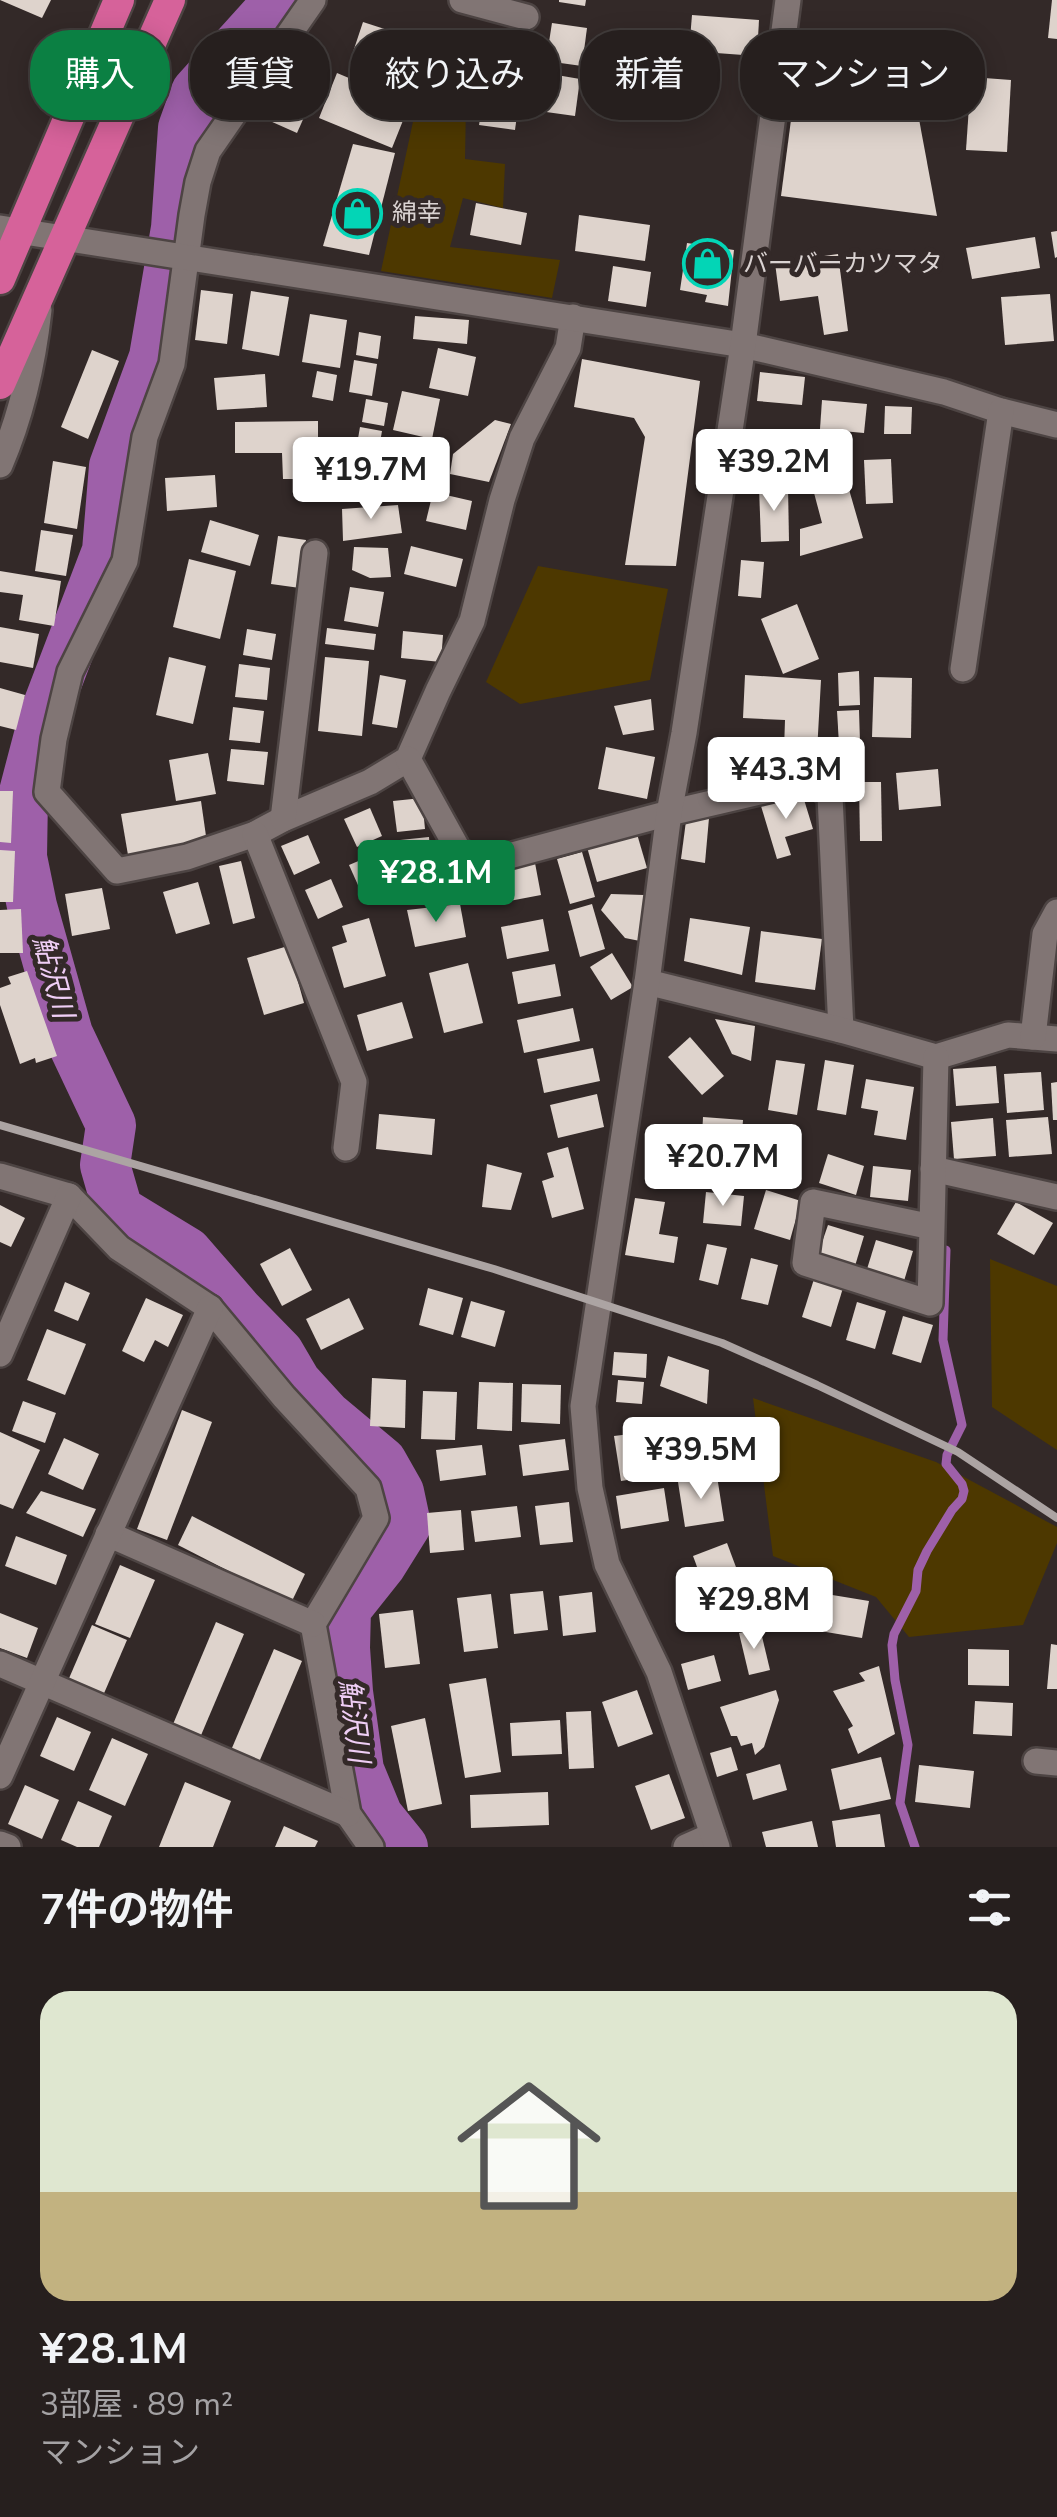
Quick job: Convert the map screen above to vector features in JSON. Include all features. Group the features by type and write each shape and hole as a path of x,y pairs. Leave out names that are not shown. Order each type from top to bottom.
{"highway":[{"path":"0,279 10,230 119,0"},
{"path":"0,384 170,0"}],"street":[{"path":"312,0 208,150 198,182 185,257 172,364 146,437 125,561 70,672 54,739 47,792 117,871 187,858 255,834 370,782 408,759 472,621 522,438 568,348 574,317"},
{"path":"462,0 526,17"},
{"path":"686,1847 715,1841 658,1672 607,1564 590,1488 583,1406 669,812 743,345 788,0"},
{"path":"10,230 743,345 944,392 1057,425"},
{"path":"0,465 34,362 41,290"},
{"path":"963,669 1001,411"},
{"path":"284,818 315,552"},
{"path":"408,759 460,853 494,860 669,812 811,780 830,796 840,1030"},
{"path":"255,834 354,1082 346,1148"},
{"path":"647,982 936,1057 1008,1036 1045,1038 1045,934 1057,912"},
{"path":"932,1227 814,1202 805,1263 930,1302 932,1227 933,1169 936,1057"},
{"path":"933,1169 1057,1197"},
{"path":"0,1176 69,1196 119,1248 210,1308 284,1397 368,1488 376,1518 313,1624 348,1814 371,1847"},
{"path":"0,1354 69,1196"},
{"path":"0,1776 210,1308"},
{"path":"108,1534 313,1624"},
{"path":"0,1664 348,1814"},
{"path":"0,1844 8,1847"}],"shaded area":[{"path":"413,120 466,120 465,159 505,164 503,208 463,198 450,247 560,260 552,298 381,271"},
{"path":"538,566 668,589 650,680 520,704 486,682"},
{"path":"990,1259 1057,1286 1057,1450 992,1407"},
{"path":"753,1398 936,1462 1057,1527 1057,1543 1023,1625 909,1637 876,1597 773,1556"}],"building":[{"path":"0,0 51,0 42,18"},
{"path":"559,0 586,0 585,6"},
{"path":"1052,0 1057,0 1057,39 1048,38"},
{"path":"692,15 759,20 758,30 740,30 740,55 720,53 720,30 691,30"},
{"path":"363,22 388,30 360,30"},
{"path":"552,23 587,28 580,30 580,66 560,63 560,30 551,30"},
{"path":"337,73 350,78 350,120 403,120 392,148 324,120 330,120 330,90"},
{"path":"560,76 580,79 575,116 560,114"},
{"path":"985,78 1011,80 1007,152 966,150 968,120 985,120"},
{"path":"268,120 303,120 297,133"},
{"path":"480,120 516,120 515,130 479,125"},
{"path":"791,120 919,120 937,216 781,196"},
{"path":"353,144 395,153 369,255 323,246"},
{"path":"476,203 527,213 521,245 470,235"},
{"path":"579,215 650,225 645,261 575,251"},
{"path":"1057,231 1057,257 1055,258 1051,232"},
{"path":"1035,237 1040,268 972,279 966,248"},
{"path":"687,243 734,250 728,306 705,302 707,295 680,290"},
{"path":"838,254 848,331 824,335 818,296 780,301 775,263"},
{"path":"613,266 651,272 646,307 608,301"},
{"path":"201,290 233,294 227,344 195,340"},
{"path":"251,291 289,297 279,356 242,349"},
{"path":"1050,294 1054,341 1005,345 1001,297"},
{"path":"310,314 347,320 340,368 302,362"},
{"path":"415,316 469,320 467,344 413,339"},
{"path":"359,332 381,336 378,359 356,355"},
{"path":"438,348 476,357 468,396 429,388"},
{"path":"92,350 119,361 88,439 61,427"},
{"path":"582,359 700,381 676,566 625,565 645,437 634,418 574,407"},
{"path":"354,360 377,364 372,396 349,392"},
{"path":"317,371 337,375 333,401 312,397"},
{"path":"760,372 805,377 802,405 757,401"},
{"path":"265,374 267,407 217,410 214,378"},
{"path":"402,391 440,399 432,439 393,430"},
{"path":"366,399 388,403 384,426 362,422"},
{"path":"822,400 867,404 864,433 820,429"},
{"path":"885,406 912,407 911,434 884,434"},
{"path":"495,420 511,424 489,482 450,474 453,454"},
{"path":"318,421 318,479 283,479 282,453 235,453 235,422"},
{"path":"360,427 382,431 378,454 356,450"},
{"path":"348,457 370,461 365,484 344,480"},
{"path":"891,459 893,503 866,504 864,460"},
{"path":"53,461 86,467 77,529 44,523"},
{"path":"215,475 217,507 167,511 165,478"},
{"path":"846,479 863,538 800,556 800,529 822,523 813,489"},
{"path":"759,487 788,487 789,541 761,542"},
{"path":"433,492 472,501 466,530 426,521"},
{"path":"398,505 402,533 343,541 342,509"},
{"path":"210,520 259,535 250,566 201,552"},
{"path":"41,530 73,535 66,576 35,571"},
{"path":"278,536 306,540 300,588 271,584"},
{"path":"411,546 463,559 456,587 404,574"},
{"path":"354,547 388,548 391,577 370,578 352,570"},
{"path":"189,559 236,571 220,639 173,627"},
{"path":"741,560 764,562 761,598 738,596"},
{"path":"0,571 61,581 54,626 19,620 23,595 0,592"},
{"path":"350,587 384,592 378,627 344,621"},
{"path":"797,604 819,659 783,674 761,619"},
{"path":"0,627 39,634 33,668 0,662"},
{"path":"327,628 376,634 374,650 325,644"},
{"path":"247,629 276,634 272,660 243,655"},
{"path":"403,631 443,635 441,662 401,658"},
{"path":"169,657 206,666 193,724 156,715"},
{"path":"325,657 369,661 362,736 318,731"},
{"path":"239,664 270,668 267,700 235,697"},
{"path":"859,671 860,705 839,706 838,673"},
{"path":"380,675 406,680 397,728 372,724"},
{"path":"745,675 821,680 817,752 784,750 785,720 743,718"},
{"path":"874,677 912,678 911,738 872,737"},
{"path":"0,688 25,695 16,730 0,726"},
{"path":"651,699 654,730 623,735 614,706"},
{"path":"233,707 264,711 260,743 229,740"},
{"path":"859,710 860,743 839,744 837,711"},
{"path":"606,747 655,757 647,799 598,789"},
{"path":"231,749 268,752 264,785 227,781"},
{"path":"208,753 216,794 176,801 169,760"},
{"path":"938,769 941,806 899,810 896,773"},
{"path":"859,782 881,782 882,841 860,841"},
{"path":"0,791 13,791 11,843 0,842"},
{"path":"802,793 813,829 785,837 791,855 777,859 761,806"},
{"path":"422,798 425,829 397,832 393,801"},
{"path":"201,801 207,843 128,855 121,814"},
{"path":"370,808 382,836 357,847 344,819"},
{"path":"709,818 705,863 681,859 686,821"},
{"path":"637,834 647,868 597,882 587,847"},
{"path":"308,835 320,863 294,875 281,846"},
{"path":"429,837 431,869 404,871 400,840"},
{"path":"0,850 15,851 13,902 0,902"},
{"path":"582,852 595,897 570,904 557,859"},
{"path":"375,854 387,882 362,894 349,865"},
{"path":"468,859 470,890 443,893 439,862"},
{"path":"241,861 255,918 233,924 219,866"},
{"path":"535,863 541,895 498,903 492,870"},
{"path":"331,879 343,907 318,919 305,890"},
{"path":"198,882 210,924 176,934 163,892"},
{"path":"102,888 110,929 72,936 65,894"},
{"path":"611,894 644,895 640,941 625,938 601,910"},
{"path":"460,904 466,937 415,947 407,910"},
{"path":"592,904 605,949 580,957 568,911"},
{"path":"21,909 23,953 0,953 0,910"},
{"path":"369,918 386,976 344,988 332,947 347,942 342,926"},
{"path":"690,918 750,927 742,975 684,961"},
{"path":"543,919 549,951 507,959 501,927"},
{"path":"761,931 822,939 815,990 755,982"},
{"path":"288,946 304,1003 264,1015 247,958"},
{"path":"612,953 633,987 611,1000 590,967"},
{"path":"468,963 483,1023 444,1033 429,973"},
{"path":"555,964 561,996 518,1004 512,972"},
{"path":"27,971 57,1056 20,1064 0,1005 0,988 11,984 8,977"},
{"path":"402,1002 413,1038 367,1051 357,1015"},
{"path":"573,1008 580,1041 524,1053 517,1020"},
{"path":"715,1019 755,1026 751,1061 732,1054"},
{"path":"690,1037 724,1076 702,1095 668,1057"},
{"path":"593,1048 600,1081 544,1093 537,1059"},
{"path":"776,1060 805,1064 797,1115 768,1110"},
{"path":"825,1060 854,1065 846,1115 817,1110"},
{"path":"996,1066 999,1103 956,1106 953,1069"},
{"path":"1041,1072 1044,1110 1007,1113 1004,1074"},
{"path":"866,1079 914,1087 906,1140 874,1135 878,1111 861,1108"},
{"path":"1057,1082 1057,1120 1053,1120 1051,1083"},
{"path":"597,1094 604,1127 558,1138 550,1105"},
{"path":"379,1114 435,1119 432,1155 376,1149"},
{"path":"703,1117 743,1120 740,1159 701,1157"},
{"path":"1048,1117 1052,1154 1009,1157 1006,1120"},
{"path":"993,1118 996,1156 954,1159 951,1122"},
{"path":"763,1132 793,1135 789,1175 759,1171"},
{"path":"568,1147 584,1209 552,1218 542,1181 554,1177 547,1153"},
{"path":"828,1154 864,1166 856,1195 819,1183"},
{"path":"487,1164 522,1173 511,1210 482,1207"},
{"path":"873,1166 911,1170 908,1201 870,1197"},
{"path":"766,1190 801,1201 790,1240 754,1229"},
{"path":"706,1192 744,1196 741,1226 703,1223"},
{"path":"635,1198 665,1202 659,1234 678,1237 674,1263 625,1255"},
{"path":"1016,1202 1053,1223 1034,1255 997,1234"},
{"path":"0,1205 25,1218 11,1247 0,1242"},
{"path":"828,1225 864,1236 855,1266 818,1254"},
{"path":"876,1240 913,1251 904,1281 867,1269"},
{"path":"707,1244 727,1248 718,1285 699,1280"},
{"path":"290,1248 312,1290 282,1306 260,1264"},
{"path":"751,1258 778,1265 768,1305 741,1299"},
{"path":"814,1279 843,1288 831,1327 802,1317"},
{"path":"65,1282 90,1293 78,1321 54,1311"},
{"path":"428,1288 463,1298 453,1335 419,1325"},
{"path":"146,1298 183,1315 168,1347 155,1340 144,1362 122,1351"},
{"path":"349,1298 364,1329 321,1350 306,1319"},
{"path":"471,1301 505,1311 495,1347 461,1337"},
{"path":"857,1302 886,1311 875,1349 846,1340"},
{"path":"903,1316 933,1325 921,1363 892,1354"},
{"path":"47,1329 86,1344 65,1395 27,1380"},
{"path":"614,1352 647,1354 646,1378 612,1375"},
{"path":"668,1356 709,1370 707,1404 660,1386"},
{"path":"372,1378 406,1380 405,1428 370,1426"},
{"path":"618,1380 644,1382 642,1404 616,1402"},
{"path":"479,1382 513,1383 512,1431 477,1429"},
{"path":"522,1384 561,1385 560,1424 521,1422"},
{"path":"423,1391 457,1392 455,1440 421,1439"},
{"path":"23,1401 56,1413 45,1443 12,1431"},
{"path":"182,1410 212,1422 167,1540 137,1529"},
{"path":"702,1421 711,1470 675,1477 672,1459 686,1456 680,1425"},
{"path":"654,1431 660,1475 621,1481 614,1436"},
{"path":"0,1432 40,1450 13,1509 0,1504"},
{"path":"64,1438 99,1454 83,1490 48,1474"},
{"path":"565,1439 569,1470 523,1476 519,1445"},
{"path":"482,1445 486,1475 440,1481 436,1450"},
{"path":"717,1476 724,1521 685,1527 678,1482"},
{"path":"664,1488 669,1521 621,1529 616,1496"},
{"path":"41,1491 96,1509 83,1537 26,1513"},
{"path":"569,1502 573,1542 540,1545 535,1506"},
{"path":"517,1506 521,1537 475,1542 471,1511"},
{"path":"461,1510 464,1550 430,1553 427,1513"},
{"path":"192,1516 305,1574 291,1603 178,1545"},
{"path":"16,1536 67,1555 56,1585 5,1566"},
{"path":"727,1543 753,1613 719,1626 693,1556"},
{"path":"120,1565 155,1580 130,1638 95,1624"},
{"path":"543,1591 548,1630 514,1634 510,1594"},
{"path":"592,1592 596,1632 563,1636 559,1596"},
{"path":"814,1592 869,1601 862,1638 808,1629"},
{"path":"491,1594 498,1648 464,1652 457,1598"},
{"path":"413,1610 420,1664 385,1668 379,1614"},
{"path":"0,1613 38,1628 27,1658 0,1648"},
{"path":"216,1622 244,1634 199,1740 171,1729"},
{"path":"92,1625 127,1640 102,1698 67,1683"},
{"path":"760,1628 770,1670 749,1675 739,1633"},
{"path":"1051,1644 1057,1645 1057,1689 1047,1689"},
{"path":"274,1649 302,1661 257,1767 229,1755"},
{"path":"968,1649 1009,1650 1009,1686 968,1685"},
{"path":"714,1655 721,1681 688,1690 681,1664"},
{"path":"879,1666 895,1734 858,1754 848,1729 853,1726 833,1691 865,1681 859,1673"},
{"path":"486,1678 501,1772 465,1778 449,1684"},
{"path":"637,1690 653,1734 618,1747 602,1702"},
{"path":"776,1690 779,1700 764,1747 755,1755 752,1743 741,1746 737,1736 731,1736 720,1707"},
{"path":"975,1701 1013,1703 1012,1736 973,1734"},
{"path":"591,1711 594,1768 569,1769 566,1712"},
{"path":"57,1717 91,1732 74,1771 40,1756"},
{"path":"425,1718 442,1804 408,1811 391,1726"},
{"path":"560,1720 562,1754 512,1756 510,1723"},
{"path":"112,1738 148,1754 125,1806 89,1790"},
{"path":"731,1747 738,1770 717,1777 710,1753"},
{"path":"881,1757 891,1799 840,1810 831,1769"},
{"path":"780,1764 787,1790 753,1800 746,1774"},
{"path":"919,1765 974,1771 970,1808 915,1802"},
{"path":"669,1774 685,1818 651,1830 635,1786"},
{"path":"185,1782 231,1801 213,1847 159,1847"},
{"path":"25,1785 59,1800 42,1839 8,1824"},
{"path":"548,1792 549,1825 471,1828 470,1795"},
{"path":"78,1801 112,1816 99,1847 77,1847 61,1840"},
{"path":"880,1814 885,1847 836,1847 832,1821"},
{"path":"812,1821 818,1847 766,1847 762,1832"},
{"path":"284,1826 318,1841 315,1847 275,1847"}],"waterway":[{"name":"鮎沢川","path":"279,0 196,92 183,128 176,228 154,357 114,466 107,551 44,716 23,796 22,857 68,1034 111,1125 105,1165 118,1210 187,1252 279,1353 296,1382 327,1416 382,1462 399,1492 406,1525 346,1609 345,1648 359,1770 378,1816 403,1847"},
{"path":"915,1847 900,1803 908,1745 892,1645 916,1591 918,1570 964,1491 946,1464 962,1425 943,1340 946,1250"}],"railway":[{"path":"0,1125 494,1269 722,1343 958,1452 1057,1518"}],"place":[{"name":"綿幸","path":"357,213"},
{"name":"バーバーカツマタ","path":"708,264"}]}
